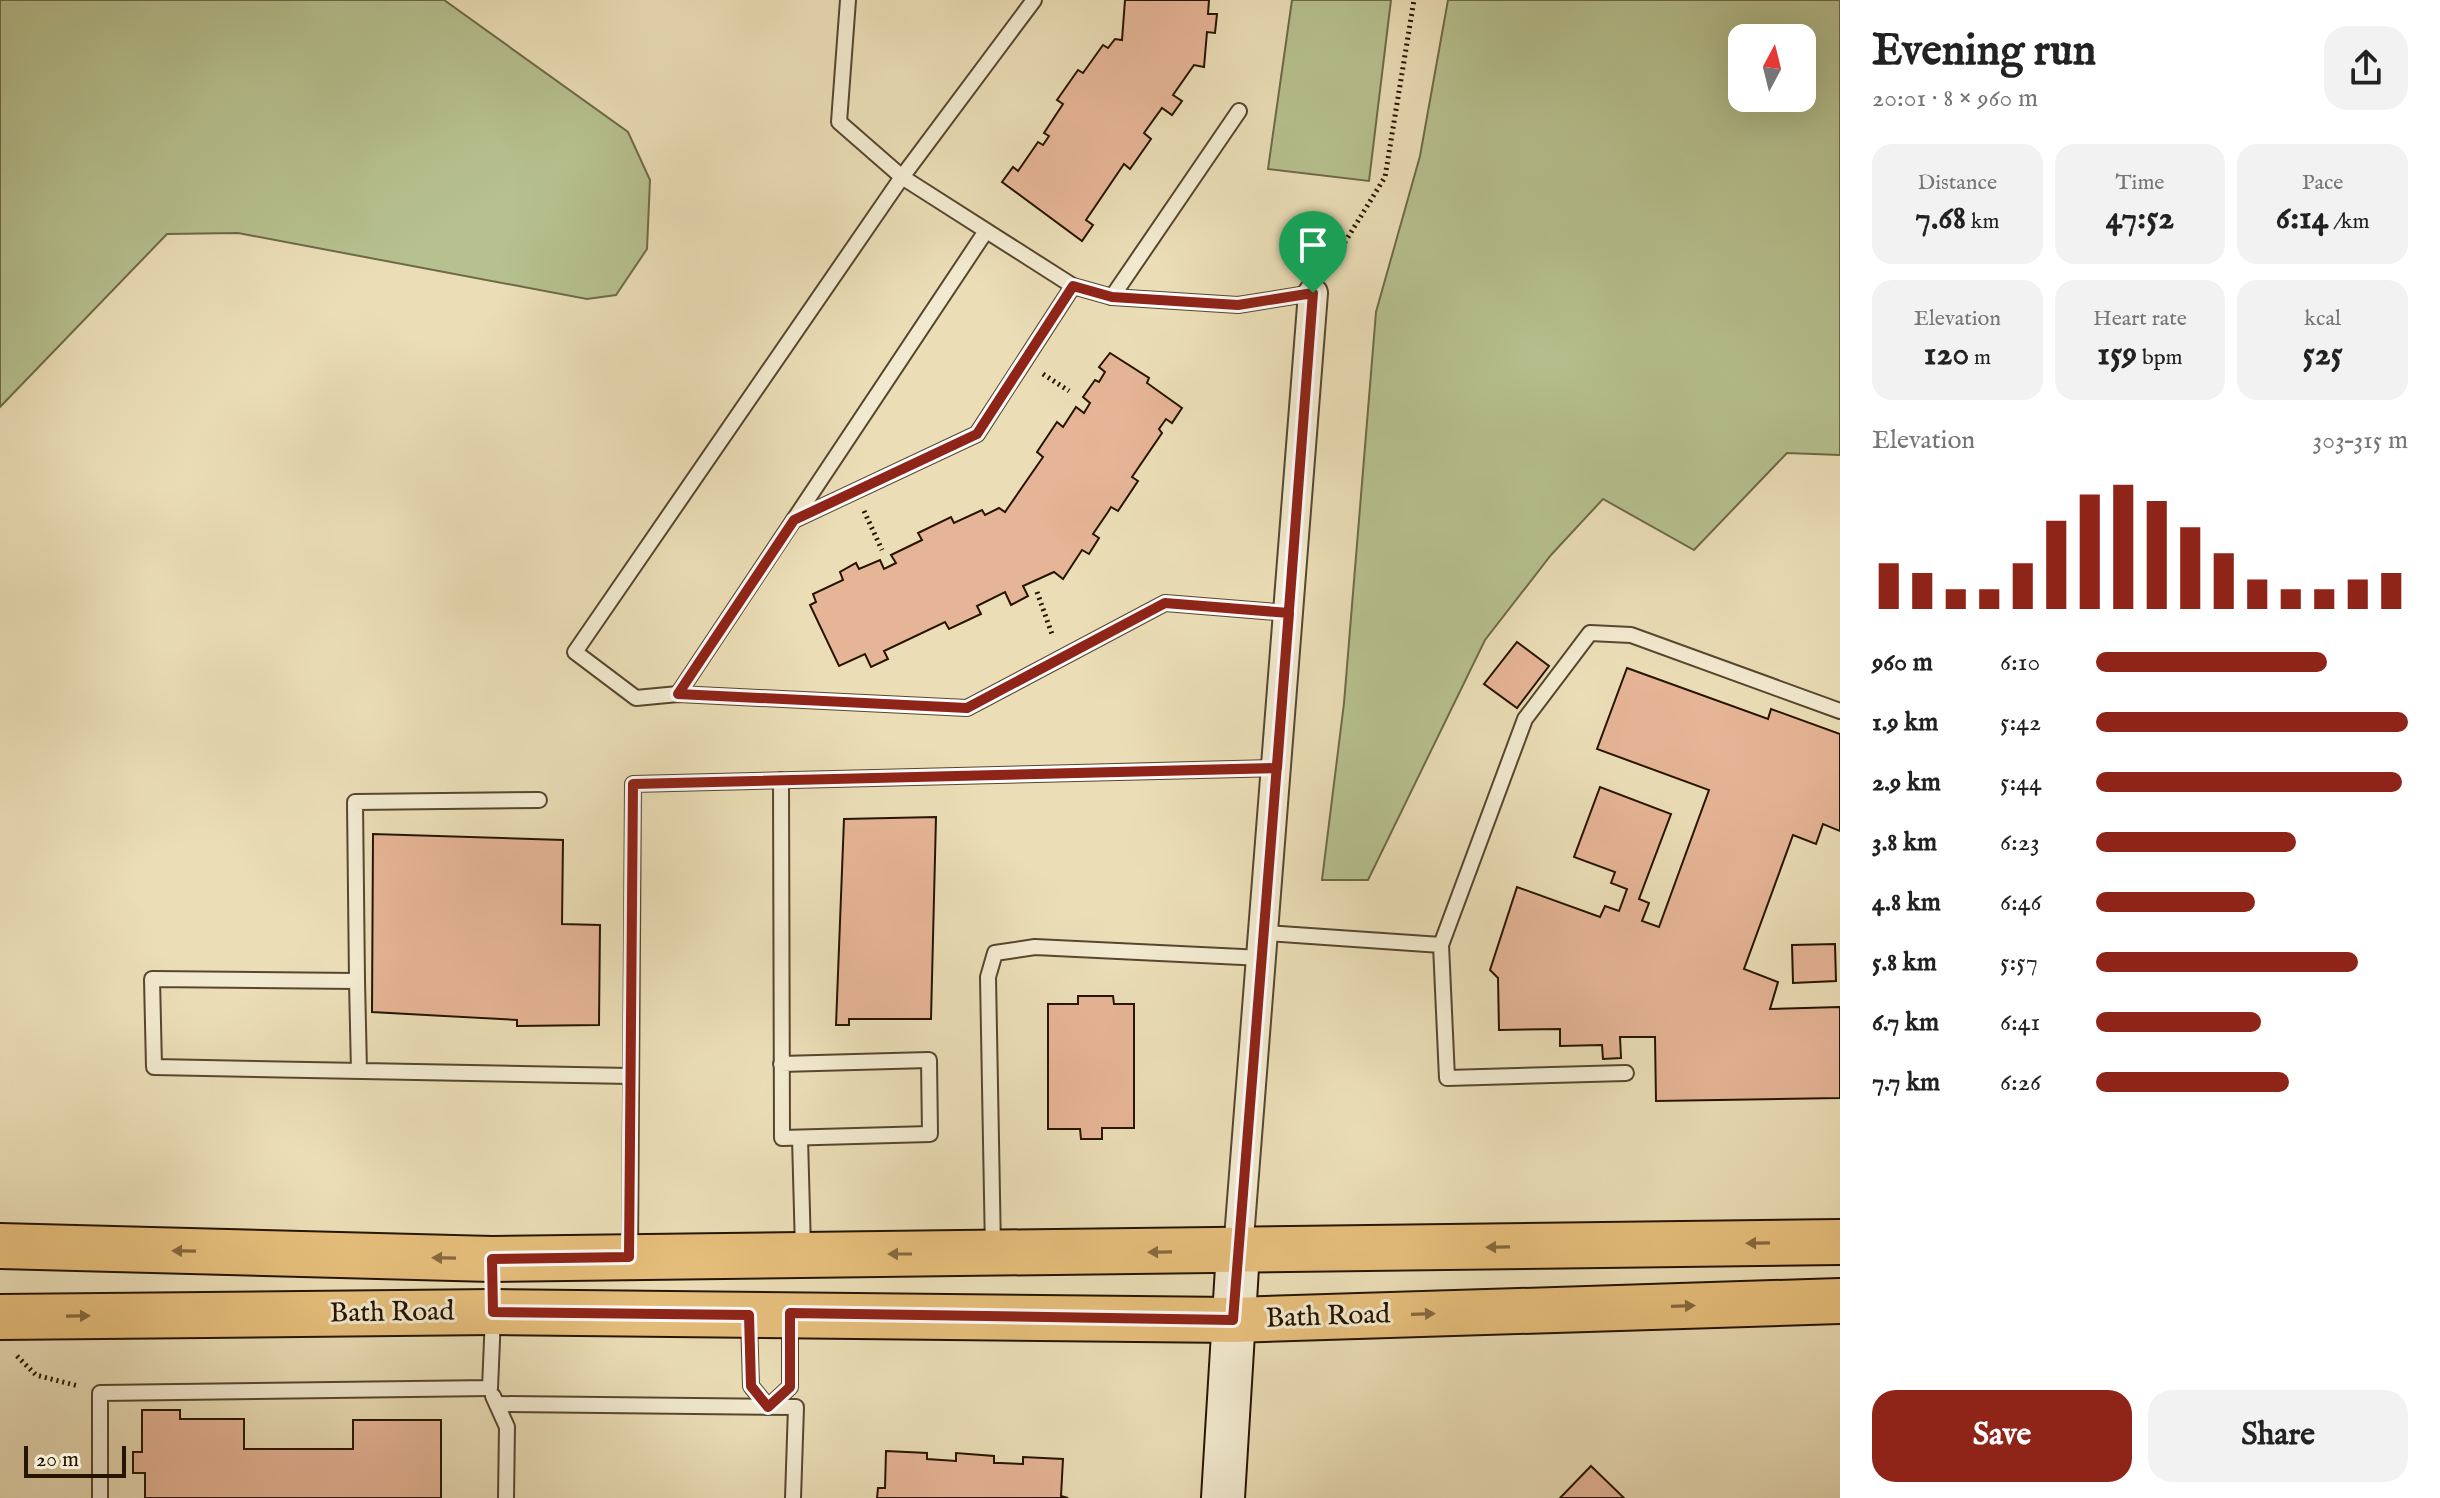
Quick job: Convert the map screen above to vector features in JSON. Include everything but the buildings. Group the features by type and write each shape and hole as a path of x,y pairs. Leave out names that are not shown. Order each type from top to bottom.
{"main road":[{"name":"Bath Road","path":"0,1246 492,1259 1840,1242"},
{"path":"492,1259 493,1312"},
{"name":"Bath Road","path":"6,1333 493,1312 1233,1320 1840,1301"}],"street":[{"path":"1223,1498 1238,1251 1313,293"}],"lane":[{"path":"848,0 839,122 902,177 1073,286 1112,297 1238,305 1313,293"},
{"path":"1034,0 902,177 575,652 636,698 678,694 967,708 1165,603 1289,613"},
{"path":"1112,297 1239,111"},
{"path":"678,694 986,231"},
{"path":"794,520 977,434 1073,286"},
{"path":"1626,1073 1447,1078 1441,945 1525,719 1590,633 1631,635 1840,711"},
{"path":"629,1257 633,784 1277,768"},
{"path":"781,780 781,1064 782,1138 930,1134 929,1060 781,1064"},
{"path":"359,1071 355,802 539,800"},
{"path":"993,1254 988,977 995,953 1035,947 1441,945"},
{"path":"357,981 152,979 154,1067 631,1076"},
{"path":"800,1138 803,1254"},
{"path":"493,1312 490,1388 507,1427 506,1498"},
{"path":"768,1407 751,1386 770,1314"},
{"path":"768,1407 790,1387 770,1314"},
{"path":"100,1498 100,1393 490,1388"},
{"path":"497,1404 796,1407 793,1498"}],"path":[{"path":"1313,293 1385,177 1414,0"},
{"path":"855,491 882,550"},
{"path":"1037,592 1061,658"},
{"path":"6,1333 36,1375 100,1393"}],"green space":[{"path":"0,0 444,0 628,132 650,180 647,249 616,295 587,299 238,233 167,234 0,407"},
{"path":"1292,0 1391,0 1369,181 1268,169"},
{"path":"1448,0 1840,0 1840,455 1787,453 1694,550 1603,499 1551,555 1485,640 1368,880 1322,880 1344,703 1376,312 1420,156"}],"route":[{"path":"1313,293 1238,305 1112,297 1073,286 977,434 794,520 678,694 967,708 1165,603 1289,613 1265,933 1233,1320 790,1313 790,1387 768,1407 751,1386 749,1315 493,1312 492,1259 629,1257 633,784 1277,768 1313,293"}]}
